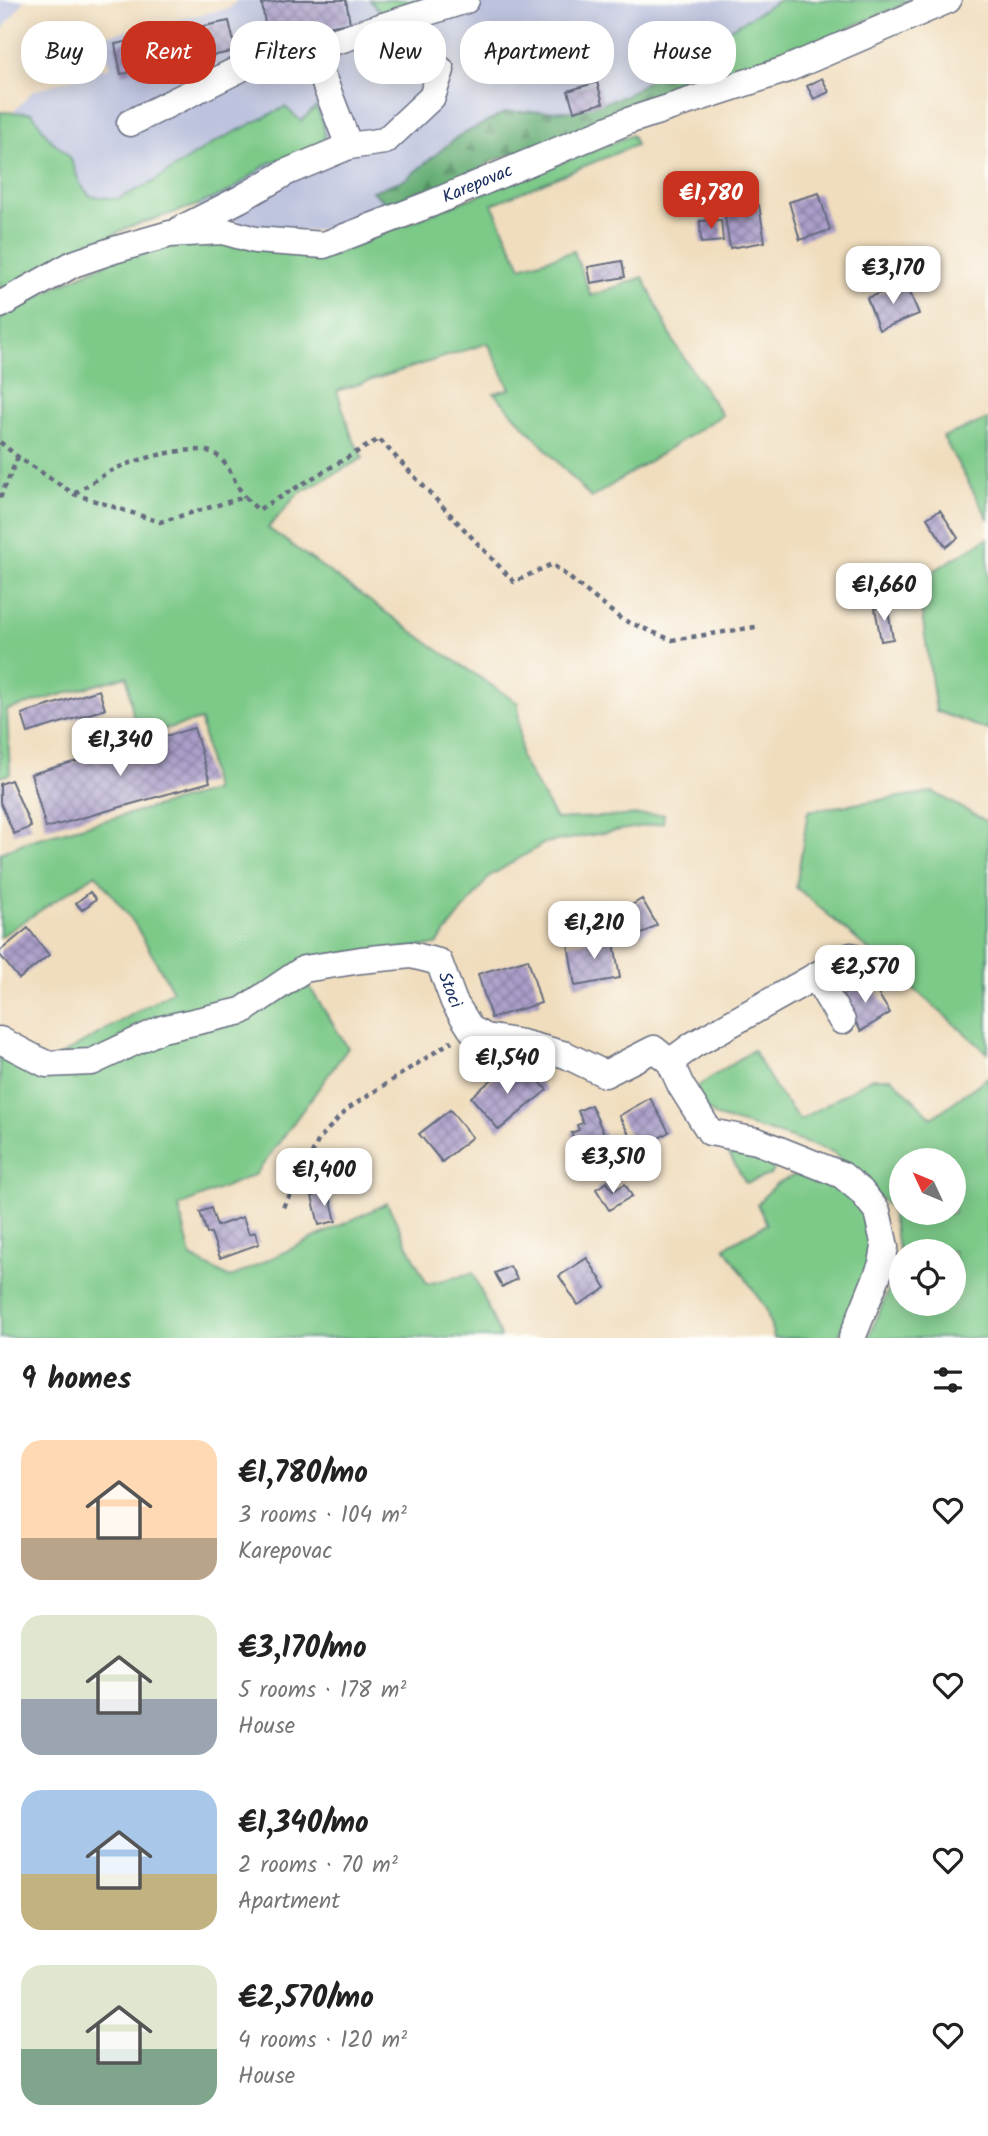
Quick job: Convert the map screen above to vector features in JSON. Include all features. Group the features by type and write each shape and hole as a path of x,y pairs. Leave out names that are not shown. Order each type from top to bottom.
{"street":[{"path":"340,40 466,0"},
{"name":"Karepovac","path":"0,305 73,264 170,234 223,231 255,240 324,244 430,204 628,121 785,70 948,0"},
{"path":"130,123 230,74"},
{"path":"325,84 349,146"},
{"path":"170,234 287,172 349,146 385,141 432,97 436,84"},
{"name":"Stoci","path":"0,1040 46,1064 92,1062 162,1029 242,1010 303,969 411,955 439,962 454,1002 471,1029 486,1037 566,1055 605,1074 654,1049 670,1062"},
{"path":"851,956 693,1045 670,1062 681,1086 710,1132 757,1142 842,1175 861,1191 877,1211 885,1247 882,1264 852,1338"},
{"path":"815,976 842,1021"}],"path":[{"path":"74,494 121,466 160,455 194,450 213,453 224,462 245,497 258,510 379,439 514,582 552,564 621,619 672,640 756,627"},
{"path":"0,442 74,494 160,522 245,497"},
{"path":"0,498 18,457"},
{"path":"283,1207 319,1139 346,1110 471,1029"}],"shaded area":[{"path":"0,0 25,0 0,33"},
{"path":"237,0 370,0 383,14 437,0 780,0 736,26 736,21 628,21 628,84 644,84 626,96 574,111 506,113 457,137 406,179 373,191 394,209 341,227 305,231 253,228 195,206 230,191 269,163 317,147 302,121 285,108 213,143 153,182 118,199 90,196 80,184 70,157 49,138 32,113 13,112 33,91 55,84 107,84 107,68 110,67 107,35 121,32 121,84 216,84 216,21 171,21 230,8"}],"green space":[{"path":"370,0 437,0 382,14"},
{"path":"780,0 913,0 851,27 820,45 798,46 763,68 736,76 736,25"},
{"path":"643,84 706,84 493,161 460,181 394,209 372,191 406,179 457,137 506,112 574,111 625,96"},
{"path":"285,107 301,121 316,107 323,122 325,138 317,147 269,163 230,191 195,206 129,227 0,295 0,112 32,113 49,138 70,157 80,184 90,196 118,199 153,182 213,143"},
{"path":"632,135 636,145 492,204 521,267 574,251 591,296 643,277 676,346 722,415 591,498 494,393 510,389 488,343 337,391 352,437 363,458 298,494 268,528 437,649 518,703 521,758 556,819 664,814 663,823 545,843 490,876 436,945 334,955 248,997 145,1022 92,1056 60,1056 173,991 134,923 96,874 0,937 0,853 28,841 214,791 201,720 136,736 127,676 7,710 10,774 0,777 0,319 60,285 128,253 175,245 219,242 325,258"},
{"path":"988,419 988,518 943,437"},
{"path":"988,538 988,730 936,711 917,581"},
{"path":"933,792 988,822 988,1053 796,887 808,811"},
{"path":"309,986 348,1048 256,1174 179,1206 191,1257 230,1278 387,1203 427,1284 473,1273 501,1338 0,1338 0,1049 41,1073 243,1017"},
{"path":"753,1050 776,1089 800,1120 872,1078 892,1078 932,1118 988,1077 988,1338 868,1338 889,1289 889,1316 966,1316 966,1239 897,1239 894,1225 966,1225 966,1148 889,1148 889,1207 833,1152 717,1117 704,1107 695,1088"},
{"path":"735,1145 781,1161 770,1175 746,1183 726,1149"},
{"path":"803,1172 843,1189 868,1218 873,1254 838,1338 774,1338 766,1309 725,1247 767,1224 757,1204 777,1183"}],"building":[{"path":"287,0 346,0 350,23 265,21 262,4"},
{"path":"229,21 230,52 216,55 216,24"},
{"path":"121,43 121,74 115,44"},
{"path":"822,78 829,92 814,99 807,86"},
{"path":"598,84 603,103 574,111 568,91"},
{"path":"819,193 830,230 800,240 789,202"},
{"path":"759,205 765,242 730,248 724,211"},
{"path":"721,220 723,241 701,243 700,221"},
{"path":"622,261 625,277 591,283 588,267"},
{"path":"906,283 919,314 879,330 867,298"},
{"path":"940,510 958,538 946,547 927,518"},
{"path":"887,605 893,639 881,641 875,608"},
{"path":"99,690 105,709 28,733 22,714"},
{"path":"194,728 210,782 46,828 31,774"},
{"path":"11,780 31,827 14,834 0,802 0,784"},
{"path":"90,892 96,899 82,910 76,903"},
{"path":"642,899 657,925 630,941 615,915"},
{"path":"28,928 49,955 19,979 0,955 0,951"},
{"path":"613,937 620,978 575,986 568,944"},
{"path":"528,959 541,1003 491,1018 478,974"},
{"path":"869,979 890,1013 861,1031 840,997"},
{"path":"508,1066 517,1076 521,1072 530,1082 536,1077 547,1090 499,1130 471,1097"},
{"path":"650,1098 669,1132 638,1150 619,1116"},
{"path":"591,1105 605,1136 580,1151 571,1133 579,1130 577,1125 583,1123 578,1111"},
{"path":"450,1110 472,1137 442,1162 419,1134"},
{"path":"607,1182 613,1191 625,1184 632,1196 609,1210 596,1189"},
{"path":"329,1192 336,1221 319,1225 312,1196"},
{"path":"211,1208 217,1226 243,1217 249,1234 255,1232 259,1244 220,1258 200,1212"},
{"path":"587,1258 606,1288 578,1305 559,1276"},
{"path":"510,1266 517,1279 502,1287 495,1273"}]}
